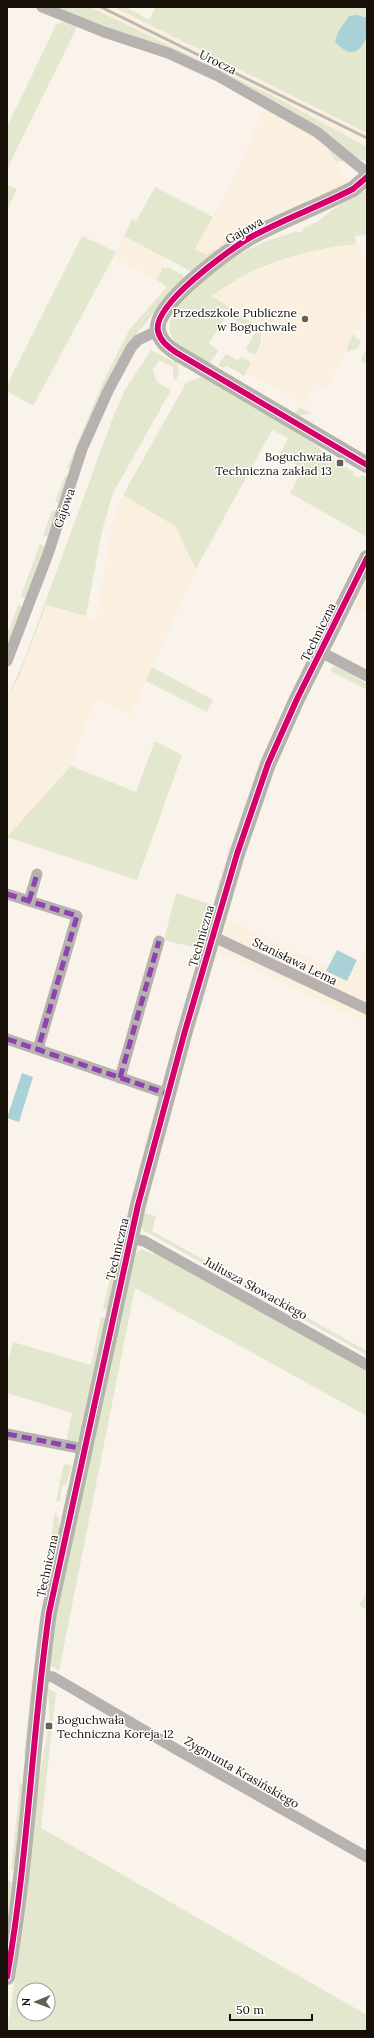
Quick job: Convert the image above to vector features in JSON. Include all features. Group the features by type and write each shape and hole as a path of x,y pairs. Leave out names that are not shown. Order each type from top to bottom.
{"street":[{"name":"Urocza","path":"42,7 104,32 168,53 218,76 317,132 367,173"},
{"name":"Gajowa","path":"7,661 48,554 82,449 95,418 131,348 138,340 158,331 159,317 169,303 194,279 225,254 251,237 353,189 367,177"},
{"path":"158,331 166,345 186,360 367,465"},
{"name":"Techniczna","path":"7,1977 9,1953 21,1877 40,1675 50,1607 130,1238 168,1094 239,846 266,770 297,699 367,558"},
{"name":"Techniczna","path":"321,652 367,676"},
{"path":"29,901 37,874"},
{"path":"7,894 77,916 38,1049"},
{"name":"Stanisława Lema","path":"212,936 367,1009"},
{"path":"120,1078 159,941"},
{"path":"7,1039 168,1094"},
{"name":"Juliusza Słowackiego","path":"130,1238 144,1241 367,1365"},
{"path":"7,1434 84,1450"},
{"name":"Zygmunta Krasińskiego","path":"40,1675 54,1678 367,1857"}],"shaded area":[{"path":"90,7 114,7 367,133 367,147 277,98"},
{"path":"264,110 325,144 348,182 256,226 206,255 195,250 227,191"},
{"path":"124,236 167,259 157,280 114,257"},
{"name":"Przedszkole Publiczne w Boguchwale","path":"359,244 360,256 367,256 367,311 326,389 316,384 304,405 246,372 262,344 262,336 211,296 244,276 297,255 336,245"},
{"path":"123,495 175,526 196,569 131,715 96,697 71,766 7,836 7,697 19,677 46,605 96,620 111,530"},
{"path":"367,579 367,614 353,608"},
{"path":"227,919 328,967 326,971 347,981 367,943 367,1023 219,952"}],"green space":[{"path":"51,7 90,7 277,98 367,147 367,161 361,160 325,132 121,34"},
{"path":"114,7 126,7 149,20 156,7 367,7 367,133"},
{"path":"63,22 77,27 7,169 7,127 56,25"},
{"path":"216,81 319,138 346,161 336,162 325,144"},
{"path":"348,182 348,186 192,272 124,236 132,219 136,221 155,187 213,217 195,249 206,255 256,226"},
{"path":"7,185 17,189 7,210"},
{"path":"367,189 367,234 355,236 356,244 313,251 269,264 243,276 212,296 259,327 261,342 255,355 248,352 246,349 255,332 227,315 209,343 218,351 210,363 187,351 176,343 170,332 170,322 176,310 200,284 214,272 241,253 256,246 296,231 298,233 303,231 303,228 317,222 332,210"},
{"path":"82,236 116,252 33,406 7,391 7,385"},
{"path":"163,267 166,269 167,267 183,275 184,278 126,346 100,398 72,469 67,468 103,382 130,329 167,287 157,280"},
{"path":"354,334 356,335 355,337 361,341 358,348 347,352 347,347"},
{"path":"367,347 366,364 361,362 361,359"},
{"path":"151,350 174,362 176,360 179,371 176,380 173,378 173,367 159,360 153,370 157,382 171,390 113,493 102,531 86,616 46,605 19,677 7,697 23,663 115,412 125,390"},
{"path":"226,354 237,360 242,357 251,362 244,376 227,366 223,368 218,365"},
{"path":"200,377 208,379 271,415 317,446 324,452 323,454 354,472 353,475 360,478 362,475 367,477 367,537 290,493 303,468 280,454 288,438 272,430 196,569 175,526 123,495 186,383"},
{"path":"299,407 312,414 294,416"},
{"path":"65,476 69,478 60,504 55,502"},
{"path":"52,510 57,511 48,537 43,536"},
{"path":"40,544 46,547 26,598 21,596"},
{"path":"18,605 23,607 10,641 7,640 7,635"},
{"path":"332,666 342,669 367,684 367,690 331,671"},
{"path":"152,667 213,700 207,712 146,681"},
{"path":"155,741 182,755 137,880 7,837 71,766 136,792"},
{"path":"220,879 223,880 212,919 209,918 207,925 210,926 199,954 200,949 164,940 176,893 213,905"},
{"path":"144,1213 156,1216 152,1231 367,1351 367,1355 143,1230 141,1226"},
{"path":"124,1218 129,1221 118,1270 109,1271"},
{"path":"141,1249 153,1254 154,1252 367,1370 367,1416 135,1288 59,1671 50,1665 56,1616 135,1254"},
{"path":"110,1278 113,1279 108,1310 103,1309"},
{"path":"101,1317 107,1319 80,1439 74,1443 66,1442 72,1413 7,1393 7,1366 13,1342 91,1365"},
{"path":"64,1464 72,1466 66,1485 62,1485 60,1501 56,1501"},
{"path":"55,1513 57,1513 56,1517 59,1517 59,1535 54,1557 47,1560"},
{"path":"46,1565 52,1569 45,1593 42,1594"},
{"path":"367,1591 367,1610 359,1606"},
{"path":"32,1680 35,1680 25,1757 24,1753"},
{"path":"48,1688 56,1693 41,1828 367,2015 367,2031 7,2031 25,1917 39,1778 48,1729 50,1729"},
{"path":"20,1783 23,1784 16,1869 11,1871"},
{"path":"7,1880 14,1882 11,1917 8,1917 7,1921"}],"water":[{"path":"357,15 367,18 367,36 357,51 349,52 344,50 335,42 338,32 349,16"},
{"path":"337,950 357,960 347,981 326,971"},
{"path":"22,1073 33,1077 19,1122 7,1118"}],"railway":[{"path":"101,7 367,138"}],"marked path":[{"path":"29,901 37,874"},
{"path":"7,894 77,916 38,1049"},
{"path":"120,1078 159,941"},
{"path":"7,1039 168,1094"},
{"path":"7,1434 84,1449"}],"cycle path":[{"path":"367,177 353,189 264,230 227,253 179,293 167,307 159,320 158,331 163,341 177,353 367,465"},
{"path":"7,1977 20,1887 38,1704 49,1613 138,1205 185,1031 237,854 268,764 297,699 367,558"}],"place":[{"name":"Przedszkole Publiczne w Boguchwale","path":"305,319"},
{"name":"Boguchwała Techniczna zakład 13","path":"340,463"},
{"name":"Boguchwała Techniczna Koreja 12","path":"49,1726"}]}
